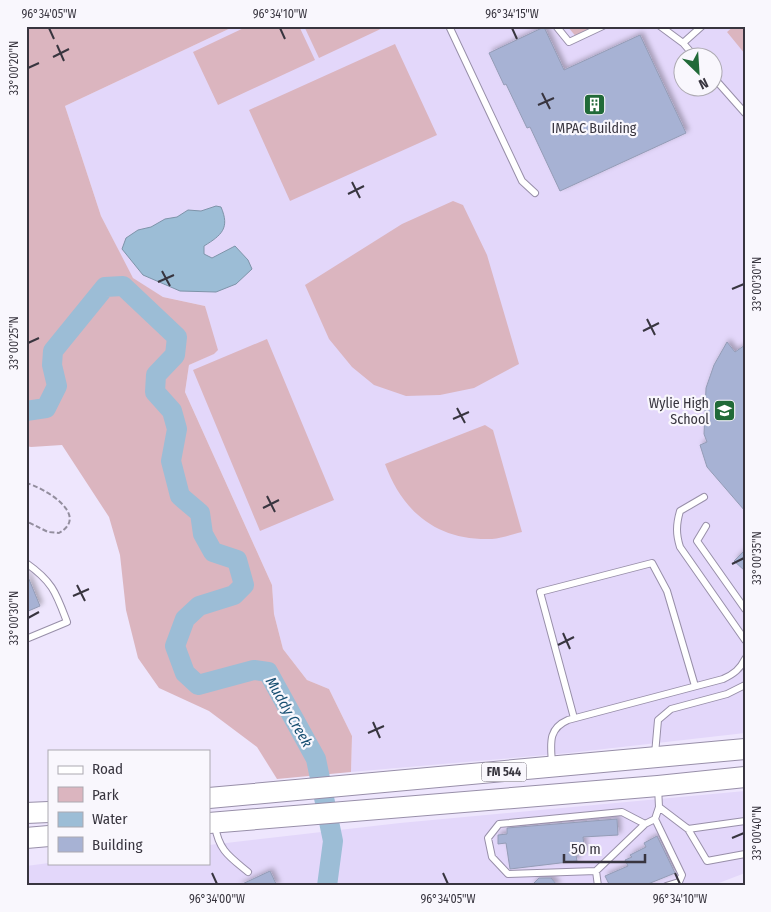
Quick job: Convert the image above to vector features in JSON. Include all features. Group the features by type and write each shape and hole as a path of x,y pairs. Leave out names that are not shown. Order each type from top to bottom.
{"main road":[{"name":"FM 544","path":"210,798 745,749"},
{"path":"655,758 658,786"},
{"name":"FM 544","path":"212,823 745,777"},
{"path":"26,814 48,812"},
{"path":"26,838 48,836"}],"lane":[{"path":"449,26 522,181 535,193"},
{"path":"556,26 569,42 603,26"},
{"path":"660,26 687,48"},
{"path":"683,43 702,26"},
{"path":"724,89 745,113"},
{"path":"704,497 680,511 676,523 676,536 680,547 745,640"},
{"path":"706,526 697,541 745,609"},
{"path":"26,563 44,576 50,583 67,622 26,639"},
{"path":"574,718 540,592 652,563 668,591 695,686"},
{"path":"552,768 551,744 555,729 560,723 732,675 740,668 745,659"},
{"path":"655,758 658,720 671,709 727,694 745,685"},
{"path":"645,824 622,812 499,824 488,838 492,857 508,874 596,871 645,824 655,819 660,807 658,786"},
{"path":"660,807 688,829 706,861 745,854"},
{"path":"655,819 682,875 679,882 666,886"},
{"path":"688,829 745,821"},
{"path":"212,823 218,842 230,857 248,872"},
{"path":"596,871 598,886"}],"path":[{"path":"26,483 49,492 65,507 69,516 66,527 59,533 48,532 26,521"}],"shaded area":[{"path":"235,26 745,26 745,733 569,753 351,772 352,736 329,689 307,680 283,649 274,614 272,585 185,392 189,365 213,354 205,306 163,297 133,279 101,216 65,106"},
{"path":"745,791 745,873 711,886 26,886 26,866 48,863 210,864 210,845 400,823"}],"green space":[{"path":"26,26 235,26 65,106 101,216 133,278 163,297 205,306 218,350 214,354 189,365 185,392 272,585 274,614 283,649 307,680 329,689 352,736 351,772 277,779 257,747 209,711 159,688 138,658 126,610 120,555 109,517 62,445 26,446"},
{"path":"248,26 299,26 315,60 218,105 193,52"},
{"path":"304,26 387,26 319,58"},
{"path":"567,26 596,26 579,40"},
{"path":"734,26 745,26 745,54 727,32"},
{"path":"395,44 437,135 290,201 249,110"},
{"path":"453,201 463,205 487,255 519,364 474,388 440,395 406,396 374,385 352,367 329,339 305,285 402,224"},
{"path":"267,339 334,500 260,531 193,370"},
{"path":"485,425 493,430 522,532 492,539 455,535 425,521 402,497 385,464"}],"water":[{"path":"216,206 221,207 224,214 223,230 216,238 204,246 204,254 212,258 235,246 248,260 252,269 236,284 216,292 180,291 143,275 122,249 126,238 138,230 151,227 165,219 177,217 188,210 201,211"}],"building":[{"name":"IMPAC Building","path":"544,27 564,70 640,35 686,133 560,191 530,127 527,128 489,53"},
{"name":"Wylie High School","path":"727,342 735,352 745,345 745,511 707,467 700,445 707,442 704,434 706,388 714,365"},
{"path":"745,550 745,571 734,561"},
{"path":"26,572 40,606 26,612"},
{"path":"617,819 618,835 583,837 585,854 576,855 577,861 510,869 506,843 498,844 498,835 507,834 507,828"},
{"path":"657,836 675,873 643,886 610,886 605,876 628,866 625,860 632,857 630,855 646,847 644,843"},
{"path":"270,871 277,886 238,886"},
{"path":"539,878 551,878 558,886 531,886"}],"waterway":[{"name":"Muddy Creek","path":"26,411 46,408 57,386 52,365 53,351 105,287 123,286 177,337 175,355 156,375 155,392 172,411 177,429 171,461 180,496 200,513 203,534 213,552 237,560 244,585 234,595 199,606 185,619 175,646 185,673 198,685 254,670 268,672 316,759 333,841 327,886"}],"place":[{"name":"IMPAC Building","path":"594,105"},
{"name":"Wylie High School","path":"725,411"}]}
